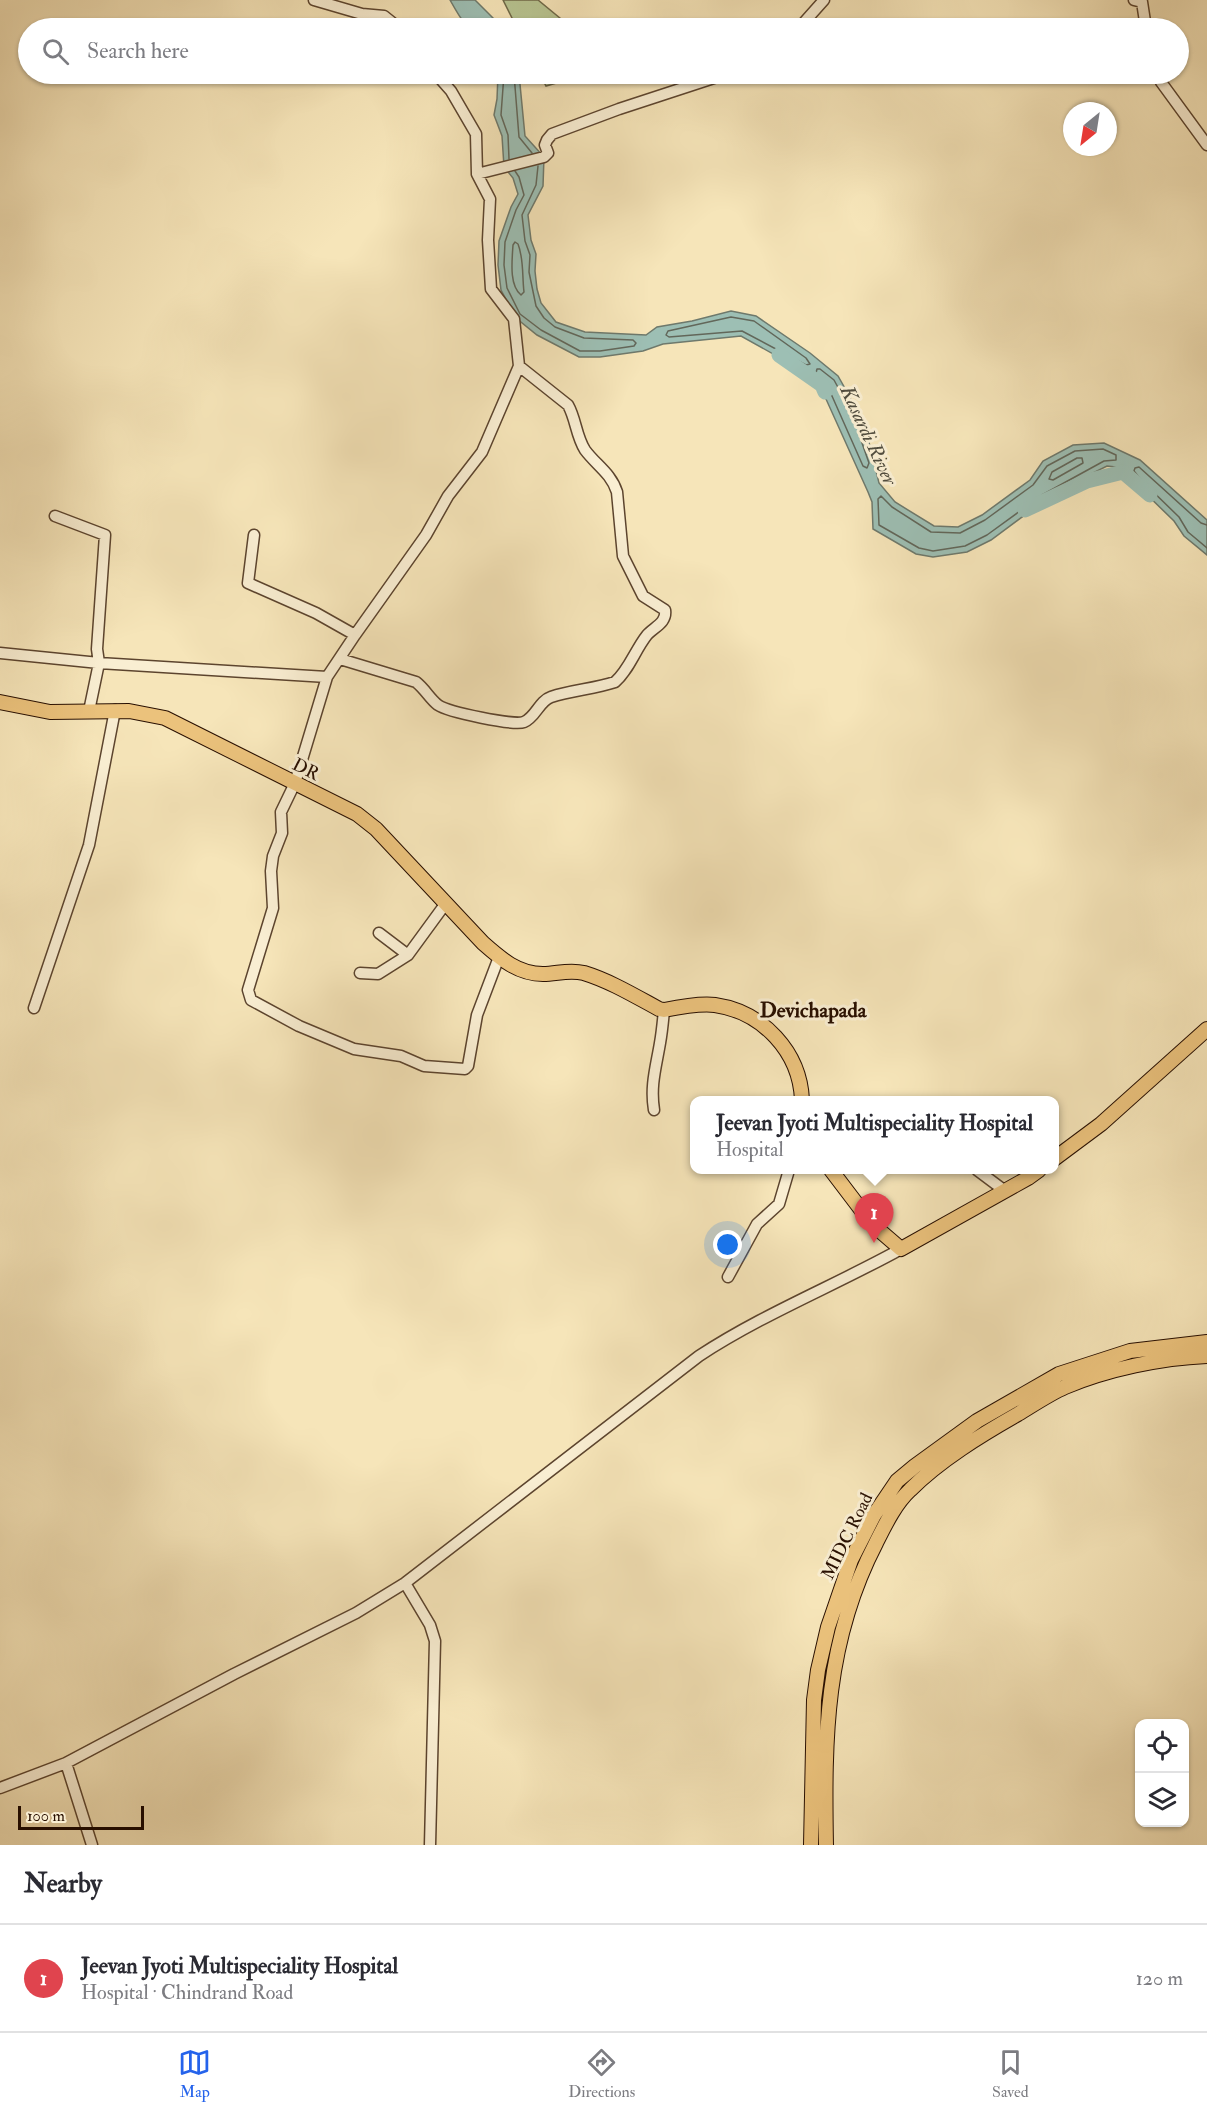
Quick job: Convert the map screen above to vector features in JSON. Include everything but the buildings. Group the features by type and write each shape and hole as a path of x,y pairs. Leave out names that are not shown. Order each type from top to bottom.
{"main road":[{"name":"DR","path":"0,702 50,712 115,710 165,718 357,814 376,829 499,957 520,970 543,974 568,970 584,973 610,983 664,1010"},
{"path":"664,1010 714,1004 761,1022 780,1040 795,1068 802,1096"},
{"path":"1059,1154 1101,1124 1207,1029"},
{"path":"834,1174 872,1224 901,1250 1033,1174"},
{"name":"MIDC Road","path":"811,1845 814,1700 828,1627 851,1560 874,1515 897,1481 977,1421 1059,1374 1130,1351 1207,1342"},
{"name":"MIDC Road","path":"826,1845 825,1764 832,1673 842,1631 864,1566 887,1522 908,1491 985,1433 1065,1388 1133,1365 1207,1356"}],"street":[{"path":"314,0 362,14 386,18"},
{"path":"808,18 824,0"},
{"path":"1139,1 1143,18"},
{"path":"445,84 476,134 477,174 489,199 488,240 491,289 514,319 519,366 482,452 448,496 408,562 327,677 295,783 281,812 281,837 273,856 271,871 273,908 248,990 251,1000 299,1026 354,1049 401,1056 424,1066 465,1069 468,1065 480,1005 499,957"},
{"path":"477,174 544,157 548,155 545,146 547,140 558,131 695,84"},
{"path":"1162,84 1207,145"},
{"path":"340,659 416,682 436,704 448,710 521,723 530,718 546,699 615,682 646,637 664,620 665,610 643,596 622,556 617,492 614,482 586,450 568,405 519,366"},
{"path":"55,516 105,535 97,649 99,663 88,711"},
{"path":"254,535 248,583 316,614 355,635"},
{"path":"0,653 99,663 327,677"},
{"path":"34,1008 89,845 115,710"},
{"path":"360,973 378,974 408,955 446,903"},
{"path":"379,933 408,955"},
{"path":"654,1110 651,1094 664,1010"},
{"path":"728,1277 757,1224 779,1204 788,1174"},
{"path":"982,1174 1005,1191"},
{"path":"0,1788 66,1763 234,1674 356,1613 405,1583 699,1356 731,1335 901,1250"},
{"path":"405,1583 430,1625 435,1641 430,1845"},
{"path":"66,1763 92,1845"}],"green space":[{"path":"503,0 538,0 560,18 512,18"}],"water":[{"path":"450,0 475,0 493,18 461,18"},
{"path":"498,84 520,84 525,136 544,157 543,186 528,215 531,240 536,254 537,289 541,303 556,322 585,332 646,335 657,327 731,311 756,316 810,353 838,376 864,422 879,483 895,502 934,526 958,527 982,515 1030,480 1043,461 1073,445 1104,443 1140,460 1207,520 1207,555 1184,536 1174,521 1137,485 1125,468 1107,466 1045,500 991,540 967,552 933,557 916,554 873,529 872,502 868,492 826,399 809,374 741,336 663,344 643,351 600,357 579,357 537,335 516,318 501,290 498,265 499,241 518,194 513,178 504,167 502,136 494,115"}],"waterway":[{"name":"Kasardi River","path":"779,355 822,385 825,392"},
{"name":"Kasardi River","path":"1025,510 1087,481 1123,472 1150,495"}],"place":[{"name":"Jeevan Jyoti Multispeciality Hospital","path":"874,1243"}],"district":[{"name":"Devichapada","path":"813,1010"}]}
